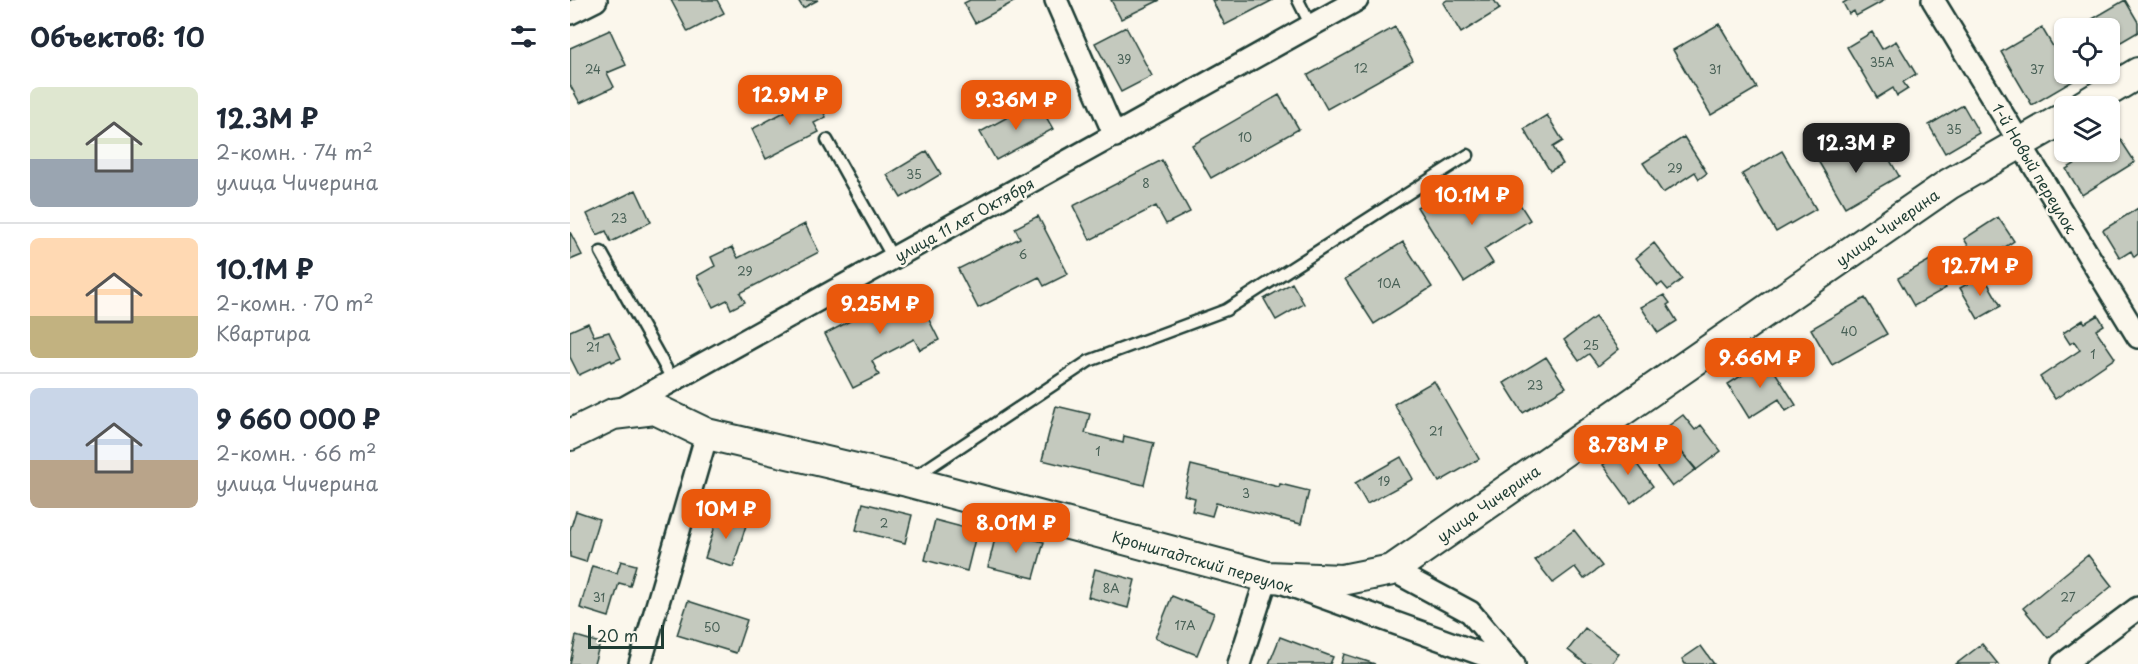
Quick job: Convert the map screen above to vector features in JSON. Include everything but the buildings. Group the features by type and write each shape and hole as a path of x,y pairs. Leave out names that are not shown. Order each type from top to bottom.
{"street":[{"path":"570,13 596,0"},
{"path":"1056,0 1115,136"},
{"name":"улица 11 лет Октября","path":"570,435 614,414 672,379 1115,136 1357,0"},
{"name":"1-й Новый переулок","path":"1933,0 2138,337"},
{"path":"2100,96 2138,73"},
{"name":"улица Чичерина","path":"1268,577 1342,580 1392,570 1949,184 2054,124"},
{"name":"Кронштадтский переулок","path":"614,414 655,409 707,434 907,481 1268,577 1509,664"},
{"path":"640,664 707,434"},
{"path":"1392,570 1470,612 1514,664"},
{"path":"1239,664 1268,577"},
{"path":"2063,664 2138,608"}],"lane":[{"path":"1298,0 1311,26"},
{"path":"827,140 893,258"},
{"path":"907,481 1089,362 1226,310 1468,155"},
{"path":"601,252 672,379"}]}
